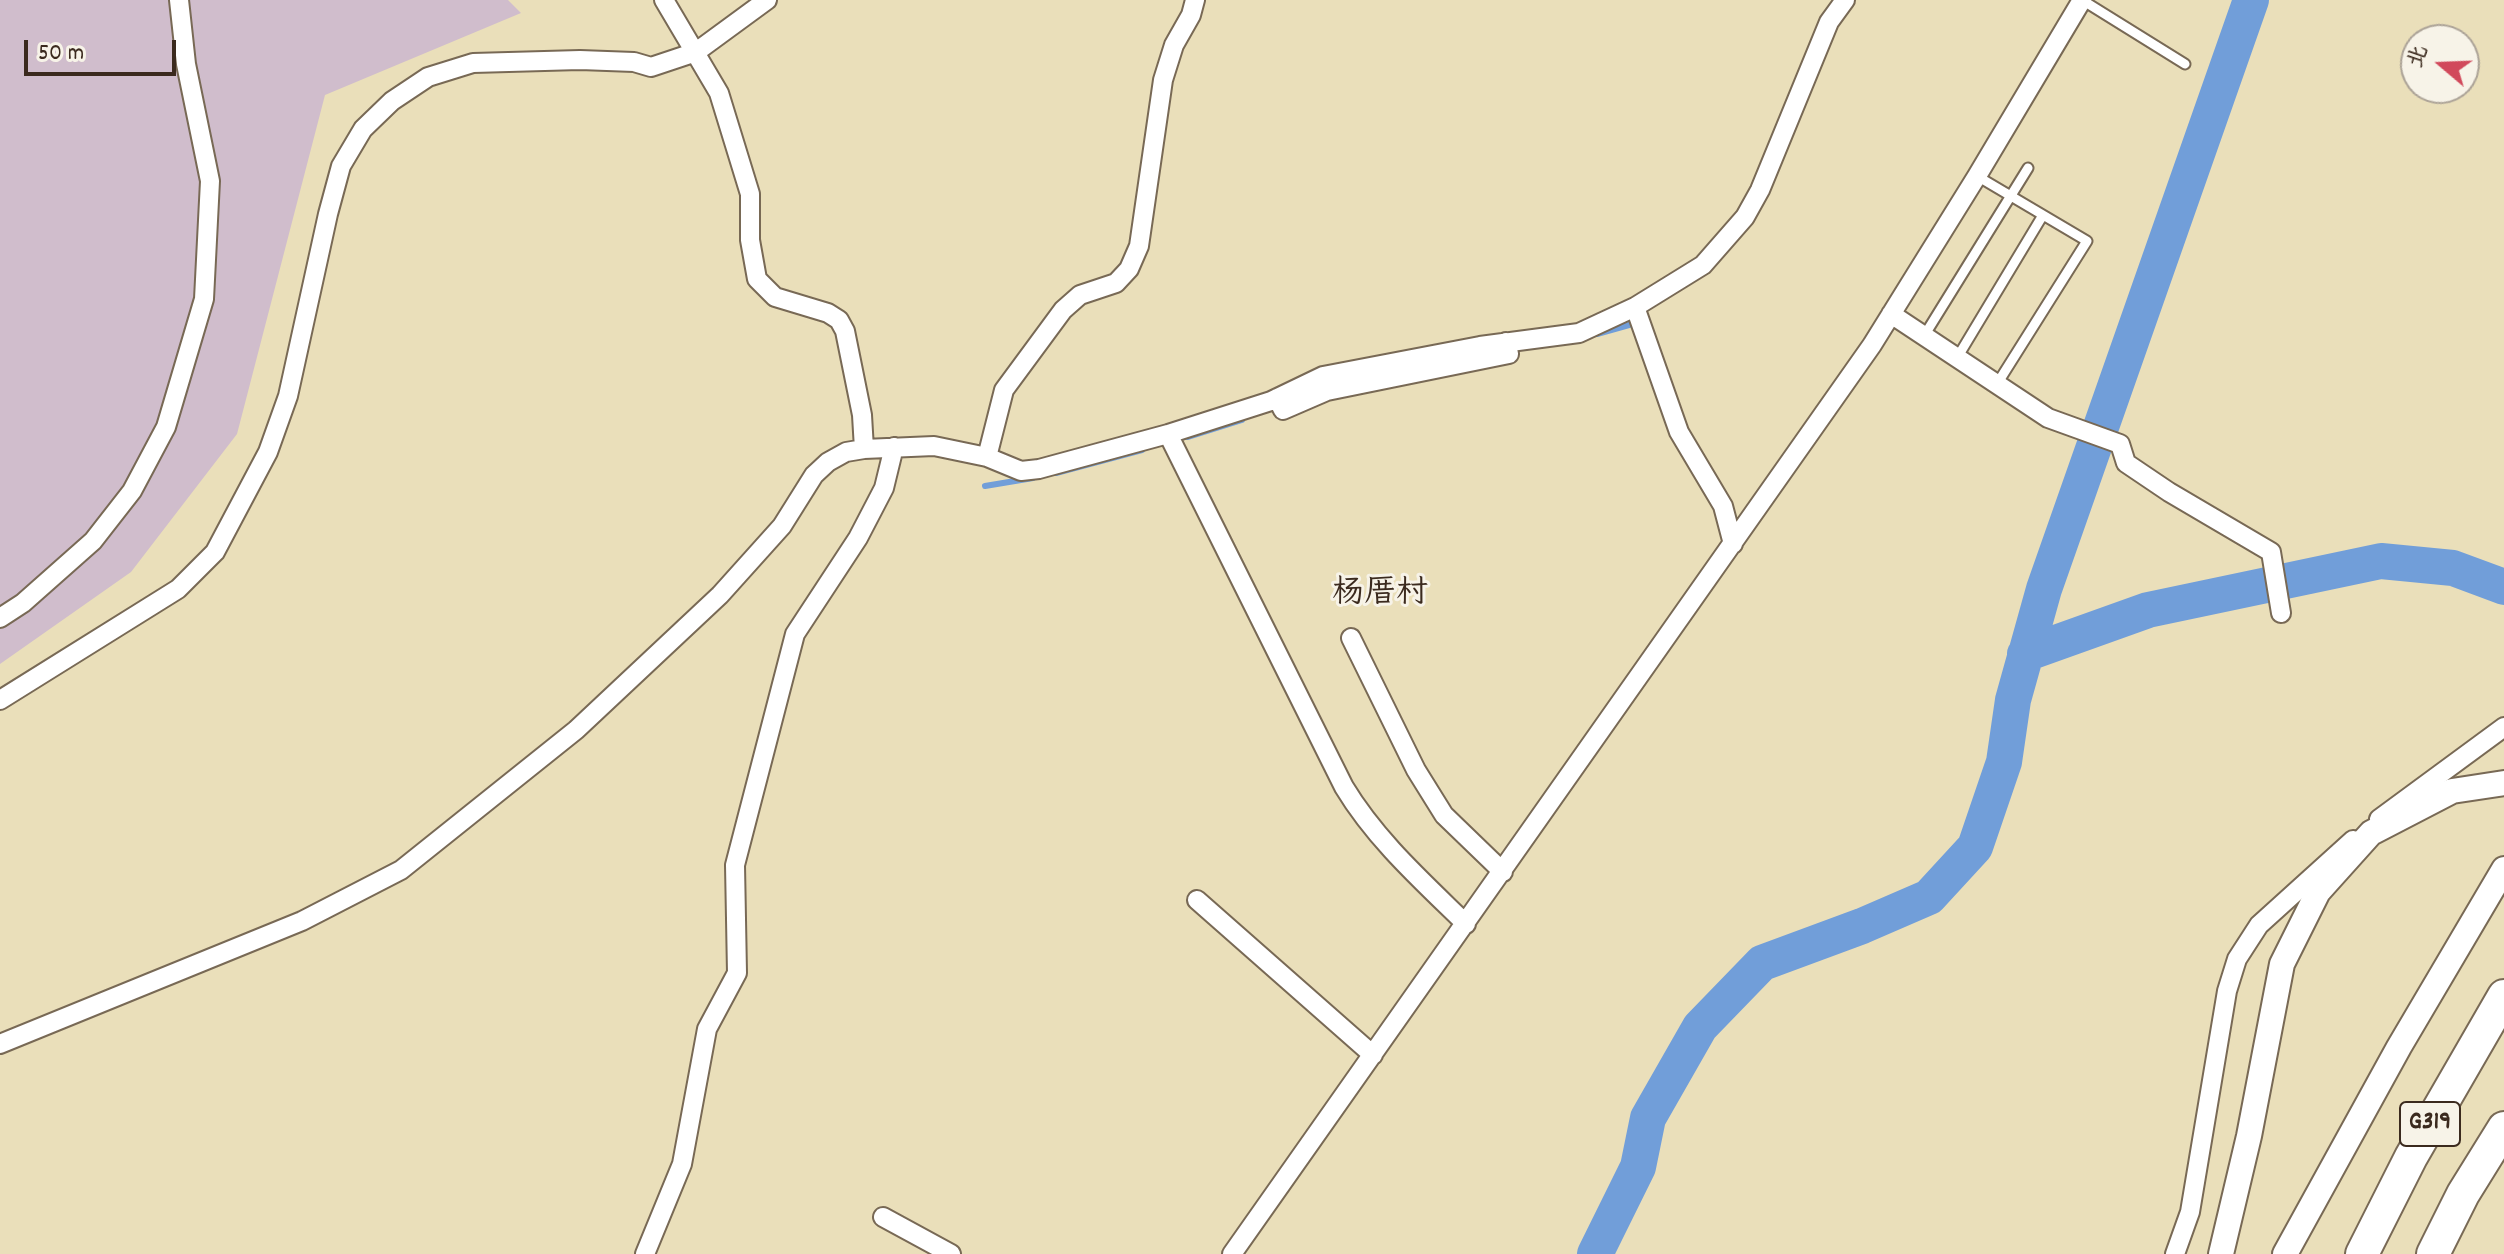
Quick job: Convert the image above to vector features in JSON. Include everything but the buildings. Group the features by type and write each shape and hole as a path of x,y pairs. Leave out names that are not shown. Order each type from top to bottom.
{"highway":[{"name":"G319","path":"2362,1254 2411,1157 2504,996"},
{"name":"G319","path":"2433,1254 2463,1194 2504,1128"}],"street":[{"path":"0,618 23,603 93,541 132,491 166,427 204,299 210,181 186,64 179,0"},
{"path":"664,0 719,93 750,194 750,240 757,279 775,297 828,313 839,320 845,331 862,415 864,449"},
{"path":"0,700 178,589 215,552 262,465 288,396 341,166 363,129 392,101 428,77 473,63 580,60 634,62 651,67 696,52 767,0"},
{"path":"987,457 1004,390 1063,310 1080,295 1116,283 1129,269 1139,246 1163,80 1174,45 1191,15 1195,0"},
{"path":"1232,1254 1733,544 1891,314 2082,0"},
{"path":"0,1044 302,921 401,870 576,730 720,595 782,526 814,475 846,452 934,446 987,457 1021,471 1083,458 1279,403 1325,385 1579,333 1635,307 1703,265 1745,217 1760,190 1836,2"},
{"path":"1635,307 1679,432 1723,506 1733,544"},
{"path":"1891,314 2048,418 2120,444 2126,463 2271,552 2281,613"},
{"path":"1168,434 1344,787 1363,819 1406,867 1466,924"},
{"path":"645,1254 682,1164 707,1029 737,973 735,865 795,634 858,538 884,488 894,447"},
{"path":"1351,638 1416,770 1444,815 1503,872"},
{"path":"2175,1254 2190,1212 2227,991 2237,959 2259,925 2363,831 2504,727"},
{"path":"2221,1254 2249,1136 2282,964 2318,892 2371,833 2452,791 2504,783"},
{"path":"2285,1254 2399,1047 2504,869"},
{"path":"1197,900 1373,1055"},
{"path":"883,1217 951,1254"}],"lane":[{"path":"2082,0 2185,64"},
{"path":"1924,336 2028,168"},
{"path":"1977,176 2087,241 1997,384"},
{"path":"1957,358 2043,215"}],"shaded area":[{"path":"0,0 508,0 521,13 325,95 237,434 131,572 0,664"}],"waterway":[{"path":"1595,1254 1638,1167 1648,1118 1700,1027 1762,963 1929,897 1975,847 2004,762 2013,700 2044,589 2251,0"},
{"path":"1597,334 1629,325"},
{"path":"1188,437 1242,420"},
{"path":"1056,473 1142,450"},
{"path":"985,486 1033,478"},
{"path":"2025,654 2148,610 2381,561 2453,568 2504,587"}],"district":[{"name":"杨厝村","path":"1380,597"}]}
